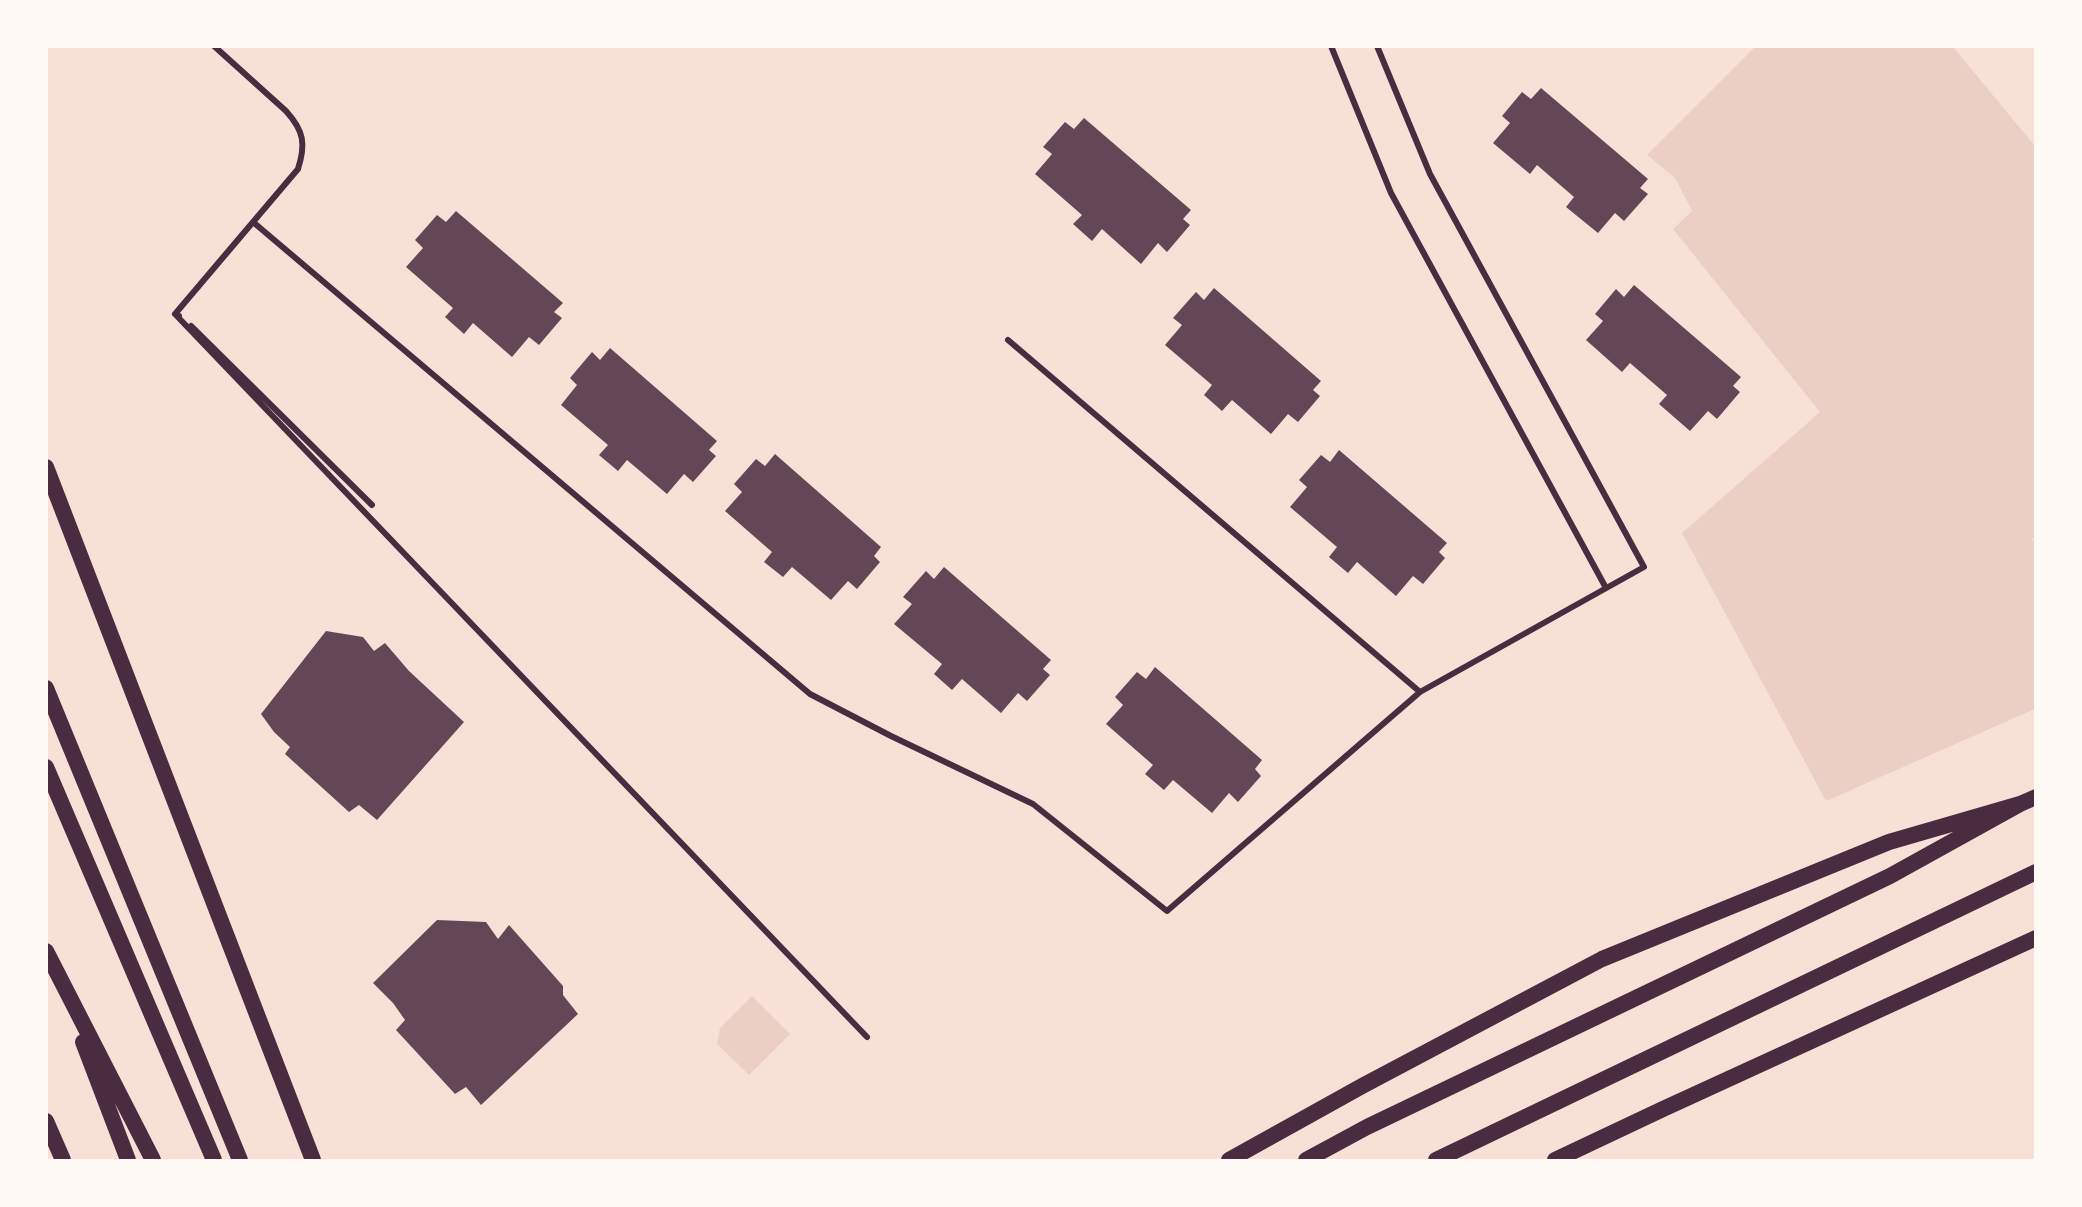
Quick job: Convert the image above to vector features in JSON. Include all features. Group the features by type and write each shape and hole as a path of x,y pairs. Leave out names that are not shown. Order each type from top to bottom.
{"highway":[{"path":"46,467 313,1161"},
{"path":"46,688 240,1161"},
{"path":"46,767 214,1161"},
{"path":"1306,1161 1378,1122 1890,876 2036,797"},
{"path":"1229,1161 1364,1085 1602,959 1889,842 2020,804"},
{"path":"1436,1161 2036,872"},
{"path":"1555,1161 1663,1108 2036,938"},
{"path":"46,945 128,1161"},
{"path":"46,951 153,1161"},
{"path":"46,1121 63,1161"}],"street":[{"path":"175,314 298,169 302,154 302,138 297,123 214,46"},
{"path":"1331,46 1390,193 1606,588"},
{"path":"253,222 810,694 891,736 1033,804 1167,911 1420,692 1644,567 1430,174 1377,46"},
{"path":"175,314 198,331 372,505"},
{"path":"175,314 867,1037"},
{"path":"1008,340 1420,692"}],"shaded area":[{"path":"1756,46 1953,47 2035,146 2036,536 2032,539 2036,544 2035,709 1826,801 1682,533 1820,412 1673,229 1692,211 1675,178 1647,155"},
{"path":"752,996 790,1034 749,1075 717,1044 720,1028"}],"building":[{"path":"1541,88 1648,179 1640,188 1648,194 1624,221 1615,213 1598,233 1566,207 1574,197 1537,165 1530,174 1493,143 1510,123 1502,116 1522,92 1531,99"},
{"path":"1084,118 1191,210 1183,219 1190,225 1167,252 1158,243 1141,264 1102,229 1092,241 1073,224 1082,215 1035,174 1052,154 1043,147 1065,122 1074,129"},
{"path":"456,211 563,303 554,312 562,318 539,345 529,337 512,357 473,323 464,334 445,317 453,308 406,267 423,248 415,240 437,215 446,222"},
{"path":"1634,285 1741,377 1733,386 1740,392 1717,419 1708,411 1690,431 1659,404 1667,395 1630,363 1622,372 1586,340 1603,321 1595,314 1616,289 1624,297"},
{"path":"1214,288 1321,381 1313,390 1320,396 1298,422 1288,414 1271,434 1232,400 1222,411 1204,395 1212,385 1165,345 1182,325 1173,318 1196,292 1204,300"},
{"path":"610,348 717,441 709,450 716,456 693,482 684,474 667,494 627,460 618,471 599,455 608,445 561,405 577,385 570,378 592,352 600,360"},
{"path":"1339,450 1447,543 1439,552 1445,558 1423,584 1413,576 1396,596 1357,562 1348,573 1329,557 1337,547 1290,507 1307,487 1299,480 1321,455 1330,462"},
{"path":"775,454 881,547 874,556 880,562 857,589 848,581 831,600 792,567 783,577 764,562 772,552 725,511 742,492 734,484 756,459 765,466"},
{"path":"944,567 1051,660 1043,669 1050,675 1027,701 1018,693 1001,713 962,679 952,690 934,674 942,664 894,624 912,604 903,597 926,571 934,579"},
{"path":"326,631 363,637 374,651 385,643 409,671 464,722 377,820 359,805 349,812 285,754 290,747 274,732 261,714"},
{"path":"1155,667 1262,760 1255,769 1261,776 1238,802 1229,793 1212,813 1173,780 1164,790 1145,774 1153,765 1106,724 1123,705 1115,697 1137,672 1146,679"},
{"path":"437,920 486,922 498,939 509,925 563,986 563,995 578,1014 481,1105 466,1087 455,1094 396,1030 405,1020 393,1003 373,983"}]}
